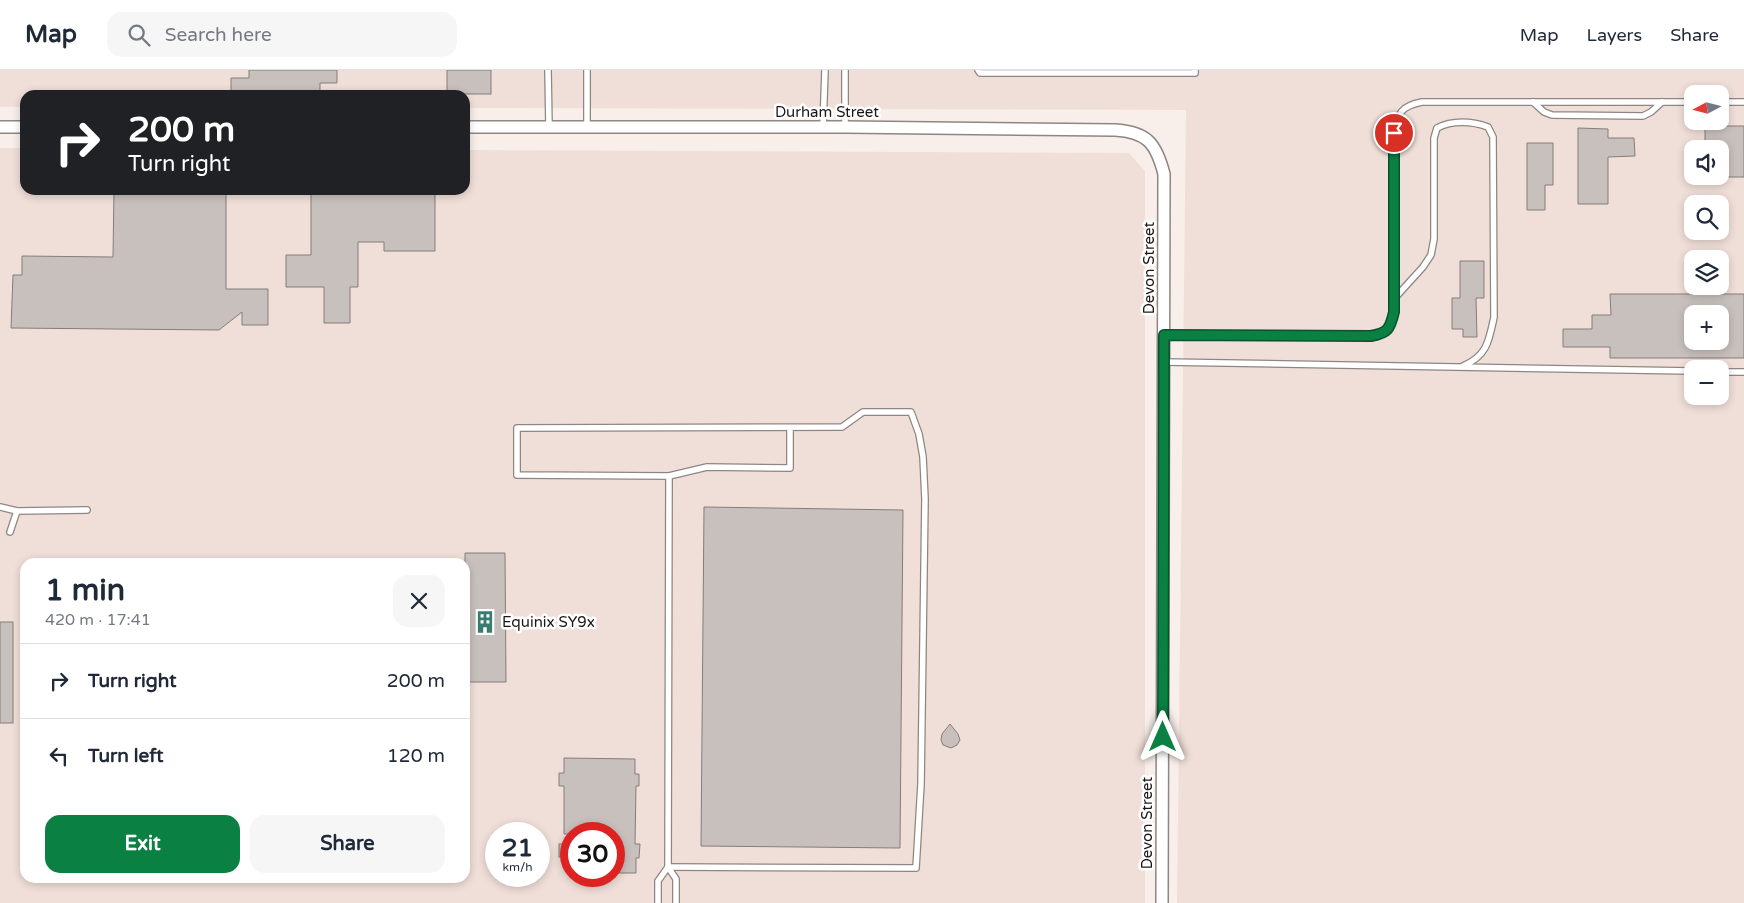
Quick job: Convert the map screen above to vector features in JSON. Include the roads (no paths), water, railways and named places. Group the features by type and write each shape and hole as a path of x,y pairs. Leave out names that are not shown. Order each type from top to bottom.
{"street":[{"path":"0,127 20,127"},
{"name":"Durham Street","path":"470,127 844,127 1133,131 1149,140 1160,156 1164,174"},
{"name":"Devon Street","path":"1162,903 1164,174"}],"lane":[{"path":"548,70 549,127"},
{"path":"587,70 587,128"},
{"path":"822,127 825,70"},
{"path":"844,127 846,70"},
{"path":"978,70 980,73 1196,73 1196,70"},
{"path":"1164,335 1371,336 1382,334 1391,327 1394,312 1394,133 1397,119 1402,110 1410,104 1422,102 1684,102"},
{"path":"1533,102 1544,112 1552,115 1643,116 1651,112 1662,102"},
{"path":"1729,102 1744,102"},
{"path":"1394,299 1423,267 1431,255 1434,239 1434,138 1438,128 1446,123 1477,123 1488,127 1493,137 1494,317 1489,339 1482,354 1474,362 1460,367"},
{"path":"1164,362 1684,371"},
{"path":"1729,372 1744,372"},
{"path":"668,867 916,868 921,784 926,499 923,457 919,434 911,412 863,412 842,428 790,428 517,428 517,475 668,476 707,467 790,468 790,428"},
{"path":"668,476 668,867 676,879 676,903"},
{"path":"0,507 16,511 87,510"},
{"path":"10,532 16,511"},
{"path":"658,903 658,881 668,867"}],"place":[{"name":"Equinix SY9x","path":"485,622"}]}
